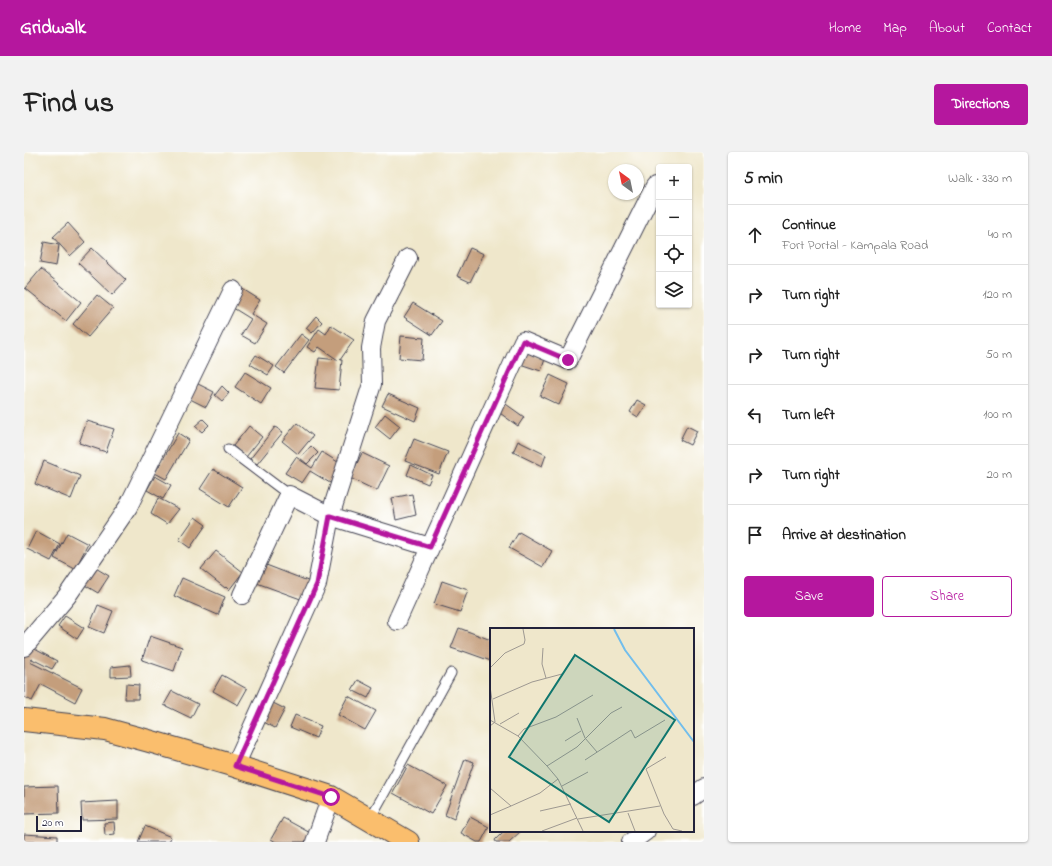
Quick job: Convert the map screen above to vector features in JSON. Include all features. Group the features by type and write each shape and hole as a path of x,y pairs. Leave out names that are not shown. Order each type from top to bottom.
{"main road":[{"path":"24,720 105,729 149,740 235,766 331,797 408,842"}],"street":[{"path":"397,621 523,341 568,360 655,186"},
{"path":"235,766 317,584 330,516 372,384 370,348 376,321 408,258"},
{"path":"24,647 67,596 128,507 233,290"},
{"path":"242,595 289,495 330,516 430,547"},
{"path":"694,795 704,788"},
{"path":"315,842 331,797"},
{"path":"631,842 645,832"}],"lane":[{"path":"228,449 289,495"},
{"path":"370,819 451,673"}],"building":[{"path":"68,223 85,242 70,256 53,237"},
{"path":"44,242 59,245 56,266 40,263"},
{"path":"92,248 126,280 112,295 78,263"},
{"path":"470,248 484,254 470,282 457,276"},
{"path":"41,269 81,302 66,321 25,288"},
{"path":"241,288 260,300 251,314 267,324 255,343 241,335 251,319 230,306"},
{"path":"97,295 113,308 88,337 73,324"},
{"path":"413,303 442,321 432,335 404,317"},
{"path":"316,316 322,322 312,333 306,328"},
{"path":"331,325 354,340 340,360 342,360 339,390 315,388 319,358 338,360 319,347 315,352 307,347 319,329 326,334"},
{"path":"301,334 309,340 284,373 276,367"},
{"path":"401,336 424,338 422,360 399,358"},
{"path":"522,350 545,359 541,371 517,363"},
{"path":"256,355 274,366 268,375 250,364"},
{"path":"245,372 271,388 261,404 235,387"},
{"path":"550,375 569,384 559,405 540,396"},
{"path":"196,383 214,392 206,407 188,398"},
{"path":"222,386 229,393 222,401 215,395"},
{"path":"388,394 420,408 415,421 382,406"},
{"path":"637,400 646,405 638,417 630,412"},
{"path":"503,402 524,417 518,426 497,411"},
{"path":"385,414 400,426 390,439 375,427"},
{"path":"203,419 209,425 202,432 195,426"},
{"path":"87,421 114,429 106,452 79,443"},
{"path":"297,423 313,436 298,454 282,441"},
{"path":"249,426 262,437 246,457 233,446"},
{"path":"687,426 697,431 690,445 680,440"},
{"path":"275,427 283,432 257,464 250,459"},
{"path":"178,433 189,440 166,479 155,473"},
{"path":"414,439 448,452 439,474 405,461"},
{"path":"518,441 546,455 542,466 513,452"},
{"path":"311,446 318,453 307,464 300,458"},
{"path":"322,452 341,464 330,483 310,471 302,483 285,473 296,457 312,468"},
{"path":"362,453 389,466 377,491 350,478"},
{"path":"44,461 80,476 71,499 35,484"},
{"path":"411,465 432,475 428,484 407,475"},
{"path":"213,469 242,487 229,507 200,489"},
{"path":"155,476 171,485 163,499 147,490"},
{"path":"412,494 416,515 396,520 392,498"},
{"path":"158,498 179,509 167,524 151,514"},
{"path":"195,517 206,525 190,548 179,540"},
{"path":"36,531 60,544 51,561 27,549"},
{"path":"519,532 552,551 543,567 509,548"},
{"path":"67,533 88,544 75,569 54,558"},
{"path":"216,551 243,572 229,590 201,569"},
{"path":"261,563 313,583 306,601 254,582"},
{"path":"94,567 109,576 98,593 83,584"},
{"path":"182,578 225,597 218,615 174,596"},
{"path":"442,581 468,590 460,612 434,604"},
{"path":"98,605 113,611 104,633 89,627"},
{"path":"65,616 84,628 77,639 58,626"},
{"path":"459,628 490,640 490,661 463,651 451,648"},
{"path":"150,636 182,647 174,671 142,660"},
{"path":"29,646 57,661 52,669 32,659 30,662 82,688 75,702 41,684 32,701 24,697 24,657"},
{"path":"130,665 131,676 111,677 111,667"},
{"path":"222,675 247,689 238,705 213,691"},
{"path":"358,680 373,688 368,698 352,690"},
{"path":"126,684 139,685 138,699 125,699"},
{"path":"172,691 198,704 191,718 164,705"},
{"path":"348,696 376,711 365,730 338,715"},
{"path":"269,701 285,709 275,728 260,720"},
{"path":"295,715 321,726 316,738 290,727"},
{"path":"465,759 474,762 454,819 445,815"},
{"path":"408,765 447,786 431,814 393,793"},
{"path":"58,786 59,813 24,814 24,787"},
{"path":"118,801 118,819 82,820 81,803"},
{"path":"470,817 489,827 481,842 477,842 461,833"},
{"path":"283,818 314,835 310,842 276,842 271,839"},
{"path":"114,822 115,834 105,835 104,823"},
{"path":"145,826 171,837 169,842 138,842"},
{"path":"503,832 520,832 509,842 496,842 495,840"},
{"path":"24,834 57,836 57,842 24,842"}],"route":[{"path":"331,797 235,766 317,584 330,516 430,547 523,341 568,360"}]}
